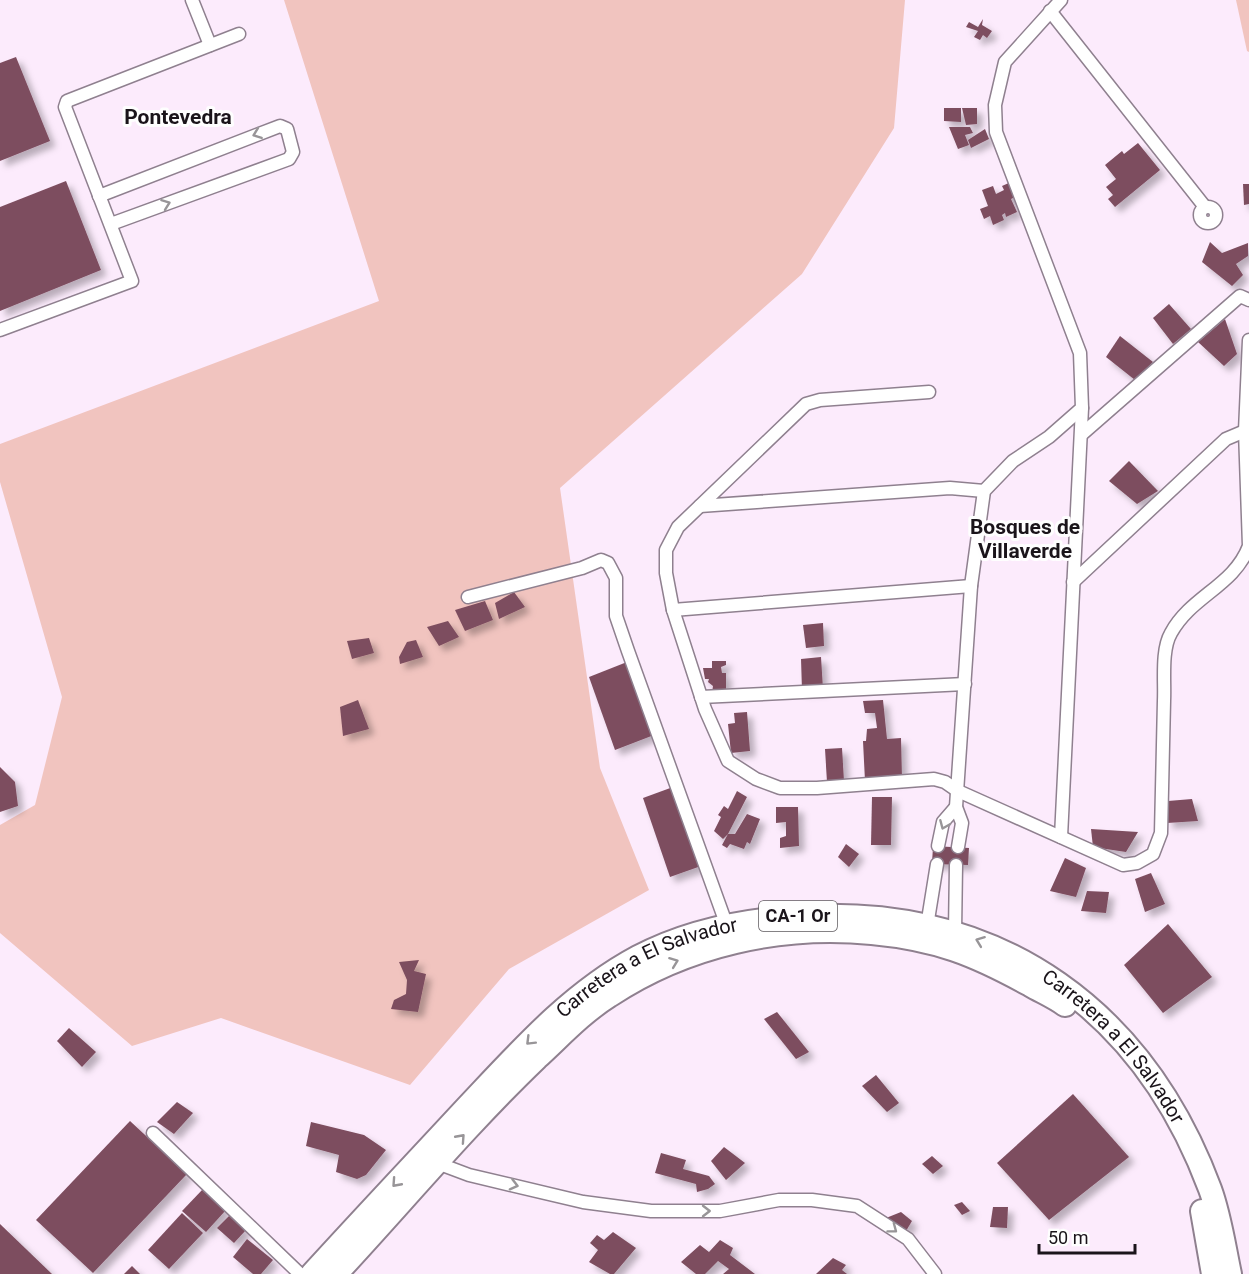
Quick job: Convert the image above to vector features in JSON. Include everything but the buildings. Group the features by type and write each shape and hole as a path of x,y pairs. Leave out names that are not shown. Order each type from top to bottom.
{"highway":[{"name":"Carretera a El Salvador","path":"312,1274 528,1043 573,1001 640,956 727,926 775,917 833,915 894,920 927,926 955,932 994,946 1060,984 1110,1027 1155,1079 1211,1190 1230,1274"},
{"name":"Carretera a El Salvador","path":"336,1274 513,1082 565,1032 606,997 640,976 705,951 761,936 831,931 887,935 944,945 1000,967 1055,998 1105,1041 1146,1090 1173,1137 1194,1185 1201,1208 1213,1274"}],"street":[{"path":"192,0 210,45"},
{"path":"1061,0 1005,62 995,105 996,132 1080,353 1082,434 1061,837"},
{"path":"1050,11 1205,207"},
{"path":"0,330 132,281 65,103 239,34"},
{"path":"99,196 280,126 286,129 293,152 289,159 111,224"},
{"path":"1082,434 1240,296 1249,300"},
{"path":"929,392 820,400 806,404 678,527 666,550 666,573 673,610 702,697 728,761 756,779 780,788 817,788 934,779 945,782 958,791 1123,865 1137,863 1153,854 1161,833 1165,664 1169,635 1190,606 1226,579 1243,562 1249,546 1245,431 1249,340"},
{"path":"958,847 962,823 956,807 971,586 984,491 1005,469 1049,437 1082,408"},
{"path":"1073,582 1226,439 1245,431"},
{"path":"700,506 950,488 984,491"},
{"path":"468,597 601,561 608,563 616,578 616,616 727,926"},
{"path":"673,610 971,586"},
{"path":"702,697 965,684"},
{"path":"938,846 943,822 956,807"},
{"path":"927,926 937,864"},
{"path":"955,932 956,865"},
{"path":"153,1133 300,1274"},
{"path":"437,1163 469,1174 583,1202 641,1210 720,1210 779,1200 812,1200 857,1206 908,1239 935,1274"}],"shaded area":[{"path":"284,0 905,0 894,128 802,274 560,488 600,768 649,890 509,969 410,1085 221,1018 132,1046 0,933 0,825 35,805 62,697 0,482 0,444 379,301"},
{"path":"1236,0 1249,0 1249,52 1247,51"}],"district":[{"name":"Pontevedra","path":"178,117"},
{"name":"Bosques de Villaverde","path":"1025,539"}]}
